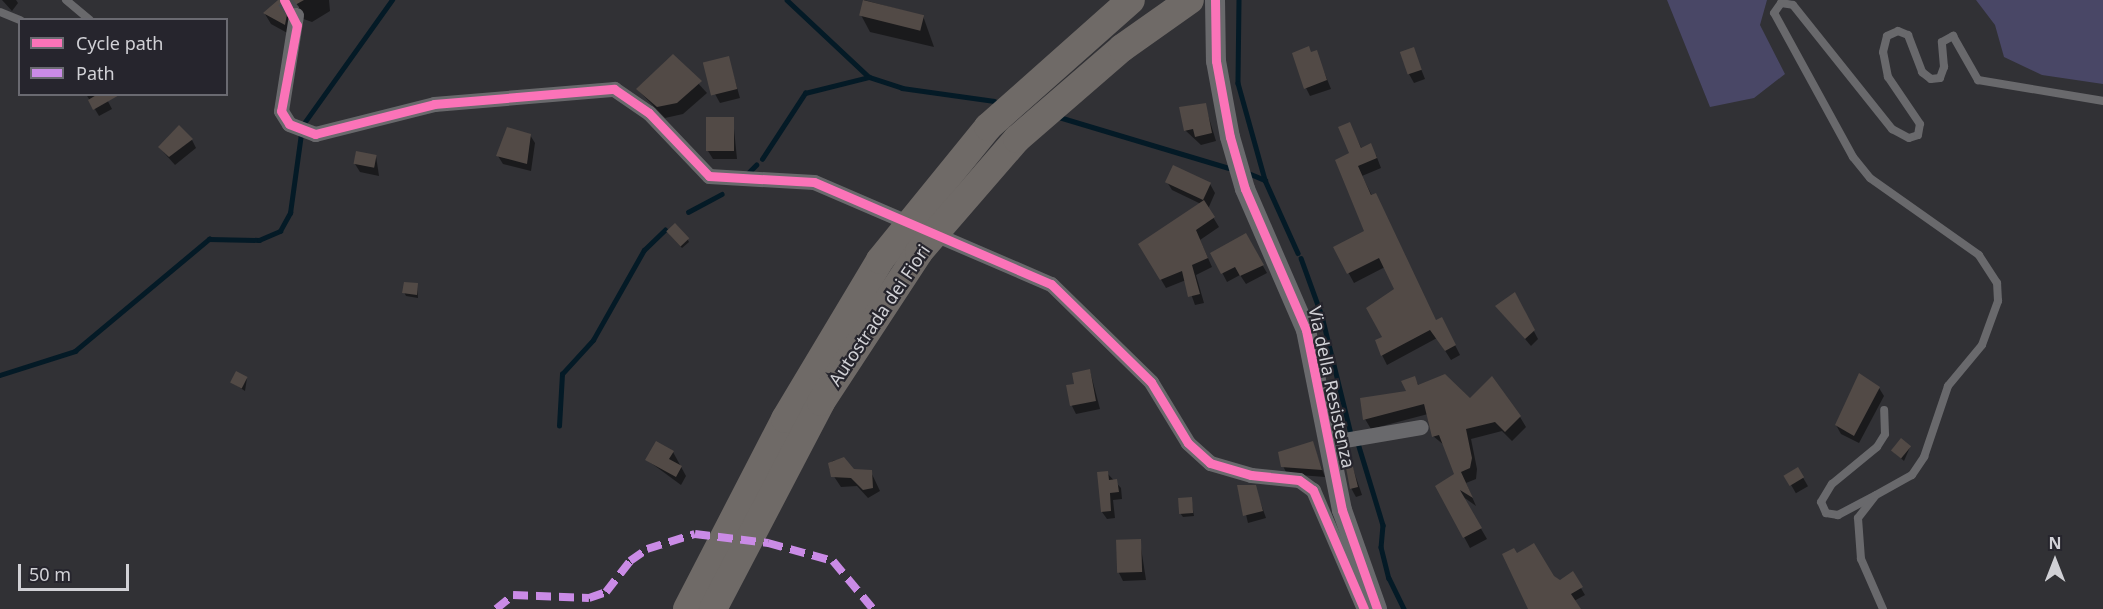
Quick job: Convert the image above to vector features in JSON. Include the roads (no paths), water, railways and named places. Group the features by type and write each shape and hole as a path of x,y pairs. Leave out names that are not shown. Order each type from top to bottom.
{"highway":[{"name":"Autostrada dei Fiori","path":"701,606 785,418 880,260 988,127 1131,0"},
{"name":"Autostrada dei Fiori","path":"701,606 821,402 919,252 1017,139 1122,48 1190,0"}],"street":[{"name":"Via della Resistenza","path":"1215,0 1215,61 1230,137 1245,189 1306,330 1336,443 1342,510 1377,609"},
{"path":"296,15 281,111 289,124 315,134 434,104 614,89 649,113 709,176 814,182 1025,272 1072,301 1152,382 1188,443 1210,463 1251,475 1299,480 1313,490 1364,609"},
{"path":"1336,443 1421,427"}],"lane":[{"path":"66,0 88,18"},
{"path":"1884,410 1886,434 1877,447 1832,484 1821,502 1826,513 1839,515 1912,475 1924,458 1948,386 1982,345 1998,301 1997,283 1979,255 1870,178 1852,157 1774,13 1781,3 1793,5 1892,129 1909,138 1918,135 1920,124 1888,77 1883,52 1887,36 1898,31 1908,35 1922,72 1931,79 1940,78 1944,67 1942,42 1953,36 1978,80 2103,101"},
{"path":"0,12 18,19"},
{"path":"1876,495 1858,518 1856,539 1883,609"}],"waterway":[{"path":"0,375 75,351 209,239 259,240 280,231 290,213 302,126 392,0"},
{"path":"787,0 869,77 902,88 994,101"},
{"path":"1239,0 1238,83 1265,180 1298,253"},
{"path":"762,159 805,93 869,77"},
{"path":"1059,117 1229,168"},
{"path":"747,174 756,165"},
{"path":"1246,172 1265,180"},
{"path":"688,212 722,194"},
{"path":"559,426 562,374 593,340 644,250 665,230"},
{"path":"1301,258 1322,316 1351,434"},
{"path":"1357,440 1383,525 1381,547 1389,578 1404,609"}],"tunnel":[{"path":"284,0 296,15"}]}
